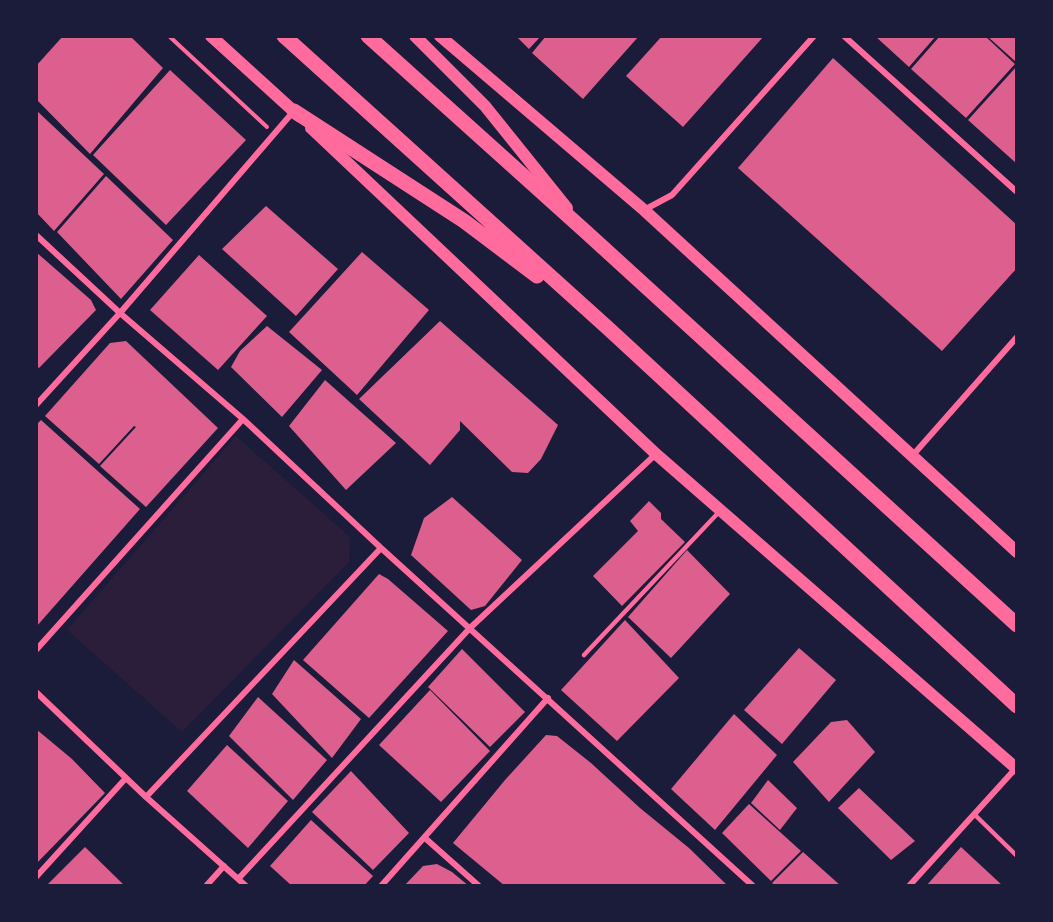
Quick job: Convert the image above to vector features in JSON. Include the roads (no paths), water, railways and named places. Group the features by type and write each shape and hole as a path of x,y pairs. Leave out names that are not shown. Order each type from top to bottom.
{"highway":[{"path":"284,36 610,330 1017,706"},
{"path":"368,36 1017,625"},
{"path":"294,111 464,221 610,330"}],"main road":[{"path":"211,36 294,111 656,454 1016,769"},
{"path":"415,36 485,106 586,232"},
{"path":"440,36 644,210 1017,552"}],"street":[{"path":"644,210 672,195 814,36"},
{"path":"844,36 1017,192"},
{"path":"36,405 120,313 294,111"},
{"path":"36,235 120,313 243,419 381,548 753,886"},
{"path":"912,455 1017,337"},
{"path":"36,650 243,419"},
{"path":"239,878 470,627 656,454"},
{"path":"146,797 381,548"},
{"path":"36,692 146,797 246,886"},
{"path":"381,886 548,698"},
{"path":"909,886 1016,769"},
{"path":"36,877 126,778"},
{"path":"425,838 479,886"},
{"path":"206,886 224,866"}],"lane":[{"path":"584,655 721,510"},
{"path":"974,814 1017,856"}]}
